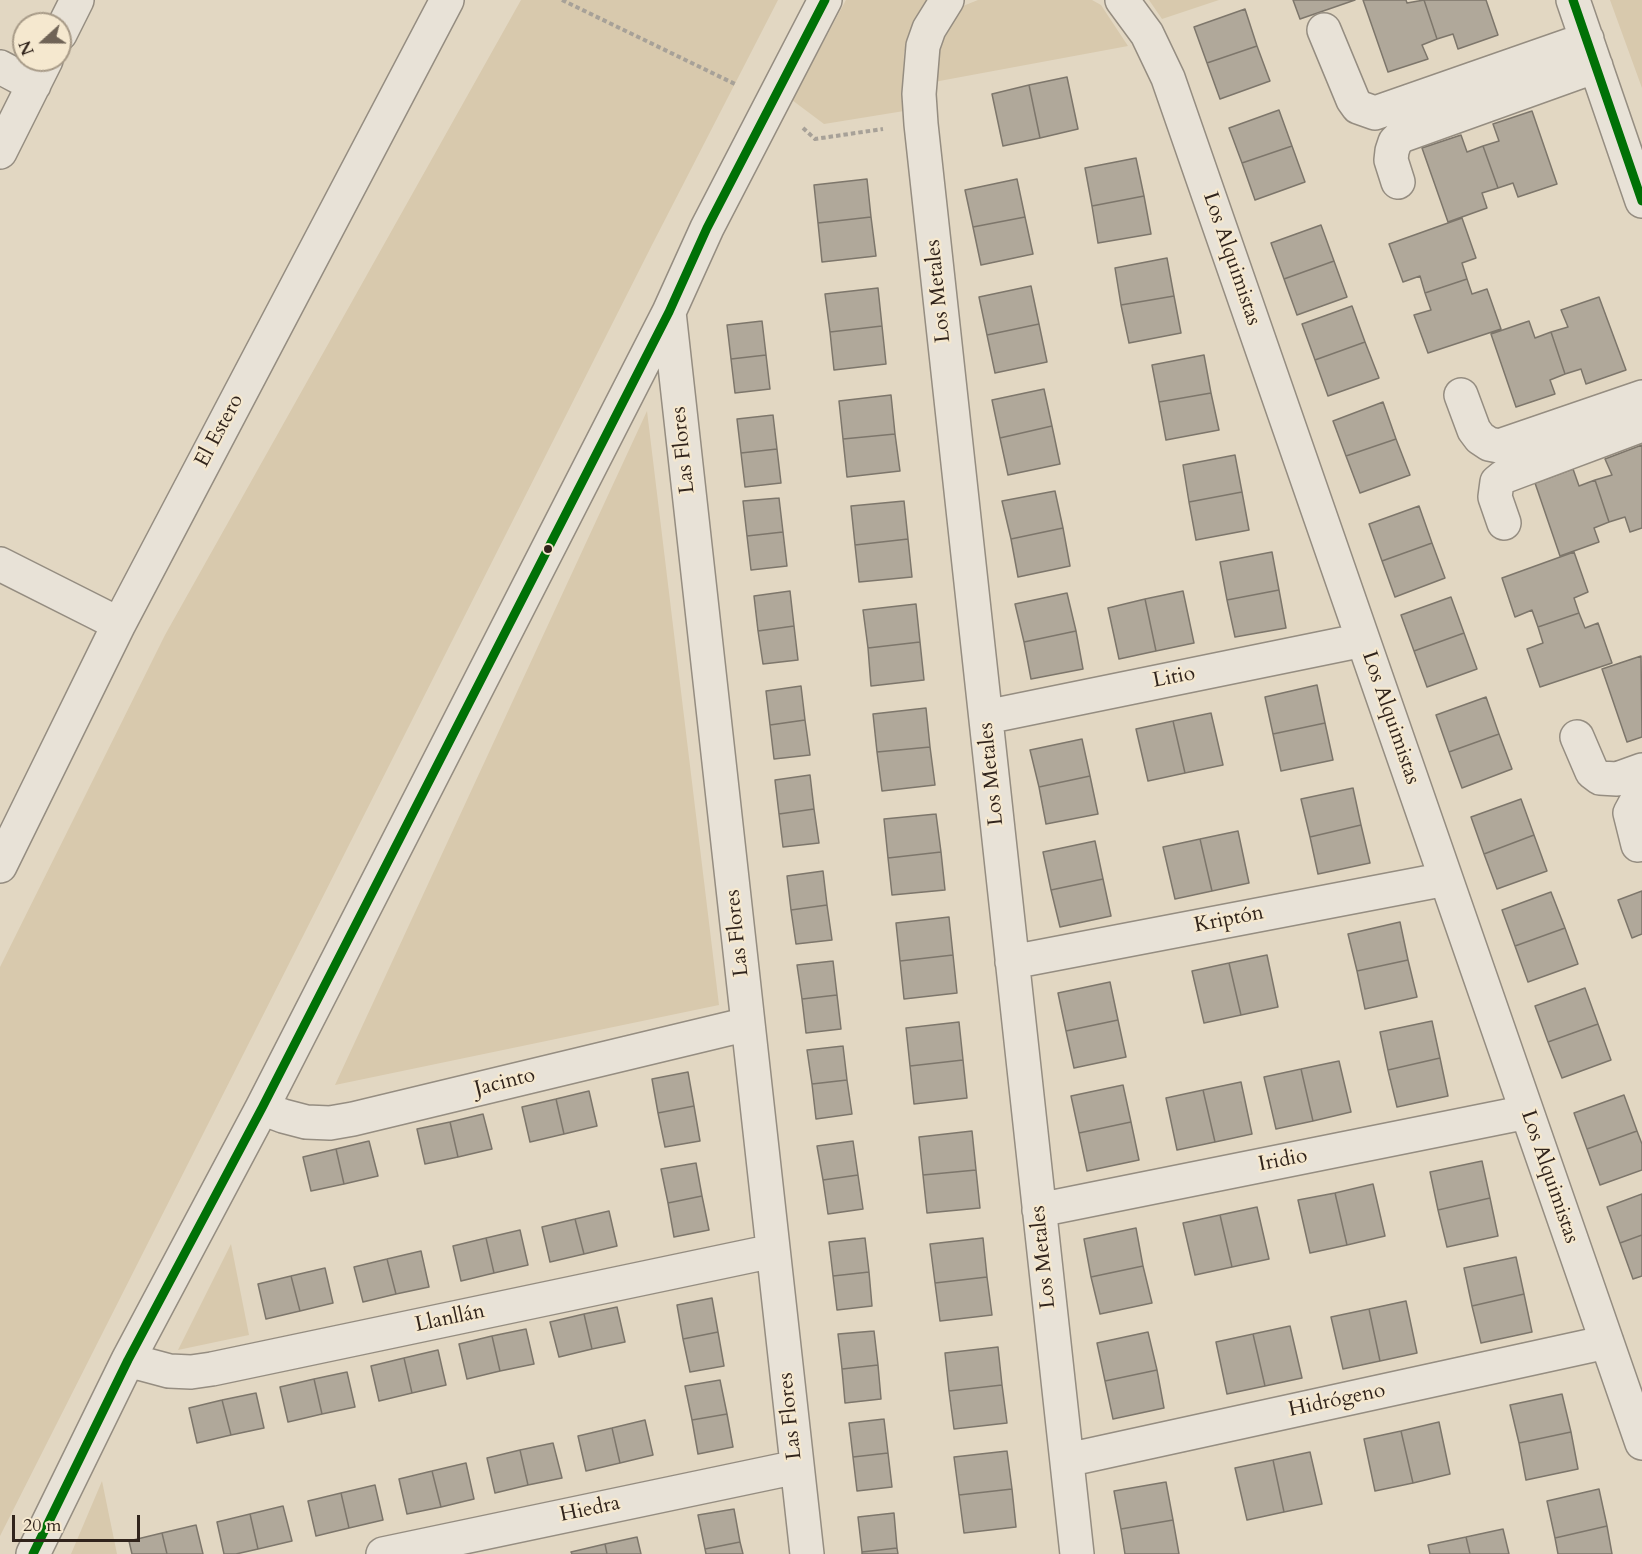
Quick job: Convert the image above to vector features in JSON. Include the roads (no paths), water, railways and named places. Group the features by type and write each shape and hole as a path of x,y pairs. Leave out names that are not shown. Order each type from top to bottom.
{"street":[{"name":"El Estero","path":"0,866 119,624 447,0"},
{"path":"33,1554 128,1360 262,1108 669,312 707,228 825,0"},
{"name":"Los Metales","path":"947,0 929,29 923,46 919,94 921,124 1077,1554"},
{"name":"Los Alquimistas","path":"1122,0 1147,34 1168,78 1642,1443"},
{"path":"1573,0 1642,201"},
{"path":"1324,30 1353,100 1358,107 1375,113 1591,52"},
{"path":"1398,182 1391,160 1395,142 1401,136 1591,52"},
{"path":"0,152 40,72"},
{"name":"Las Flores","path":"669,312 807,1554"},
{"path":"1461,395 1474,430 1489,444 1499,446 1642,397"},
{"path":"1504,523 1495,497 1497,482 1503,477 1642,425"},
{"path":"0,564 119,624"},
{"name":"Litio","path":"986,717 1363,640"},
{"path":"1577,737 1592,772 1600,778 1617,779 1642,770"},
{"path":"1638,845 1630,813 1636,802 1642,800"},
{"name":"Kriptón","path":"1012,962 1446,879"},
{"name":"Jacinto","path":"262,1108 306,1122 330,1123 748,1024"},
{"name":"Iridio","path":"1039,1210 1527,1112"},
{"name":"Llanllán","path":"128,1360 169,1371 191,1372 212,1369 773,1251"},
{"name":"Hidrógeno","path":"1067,1460 1607,1342"},
{"name":"Hiedra","path":"383,1554 797,1467"}]}
